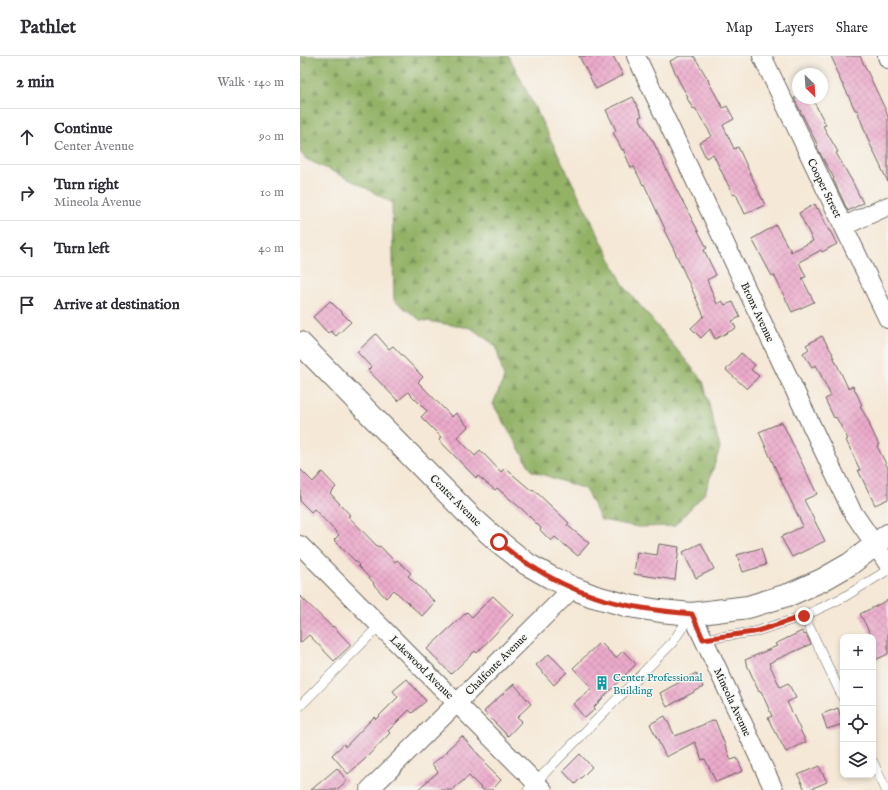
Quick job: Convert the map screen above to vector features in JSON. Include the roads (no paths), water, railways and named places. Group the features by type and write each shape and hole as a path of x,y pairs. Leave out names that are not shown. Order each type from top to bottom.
{"street":[{"name":"Bronx Avenue","path":"636,56 852,511 881,540 888,564"},
{"name":"Cooper Street","path":"762,56 888,319"},
{"path":"844,226 888,206"},
{"name":"Center Avenue","path":"300,343 469,515 499,542 527,564 573,588 593,596 629,606 692,614 748,607 791,594 822,580 850,564 881,540"},
{"name":"Lakewood Avenue","path":"300,545 457,703 535,787"},
{"name":"Chalfonte Avenue","path":"369,790 573,588"},
{"name":"Mineola Avenue","path":"692,614 774,790"}],"lane":[{"path":"703,639 754,632 804,616 844,597 888,570"},
{"path":"535,787 672,643 692,614"},
{"path":"804,616 840,692"},
{"path":"301,703 380,625"},
{"path":"876,768 886,790"}],"place":[{"name":"Center Professional Building","path":"602,683"}]}
